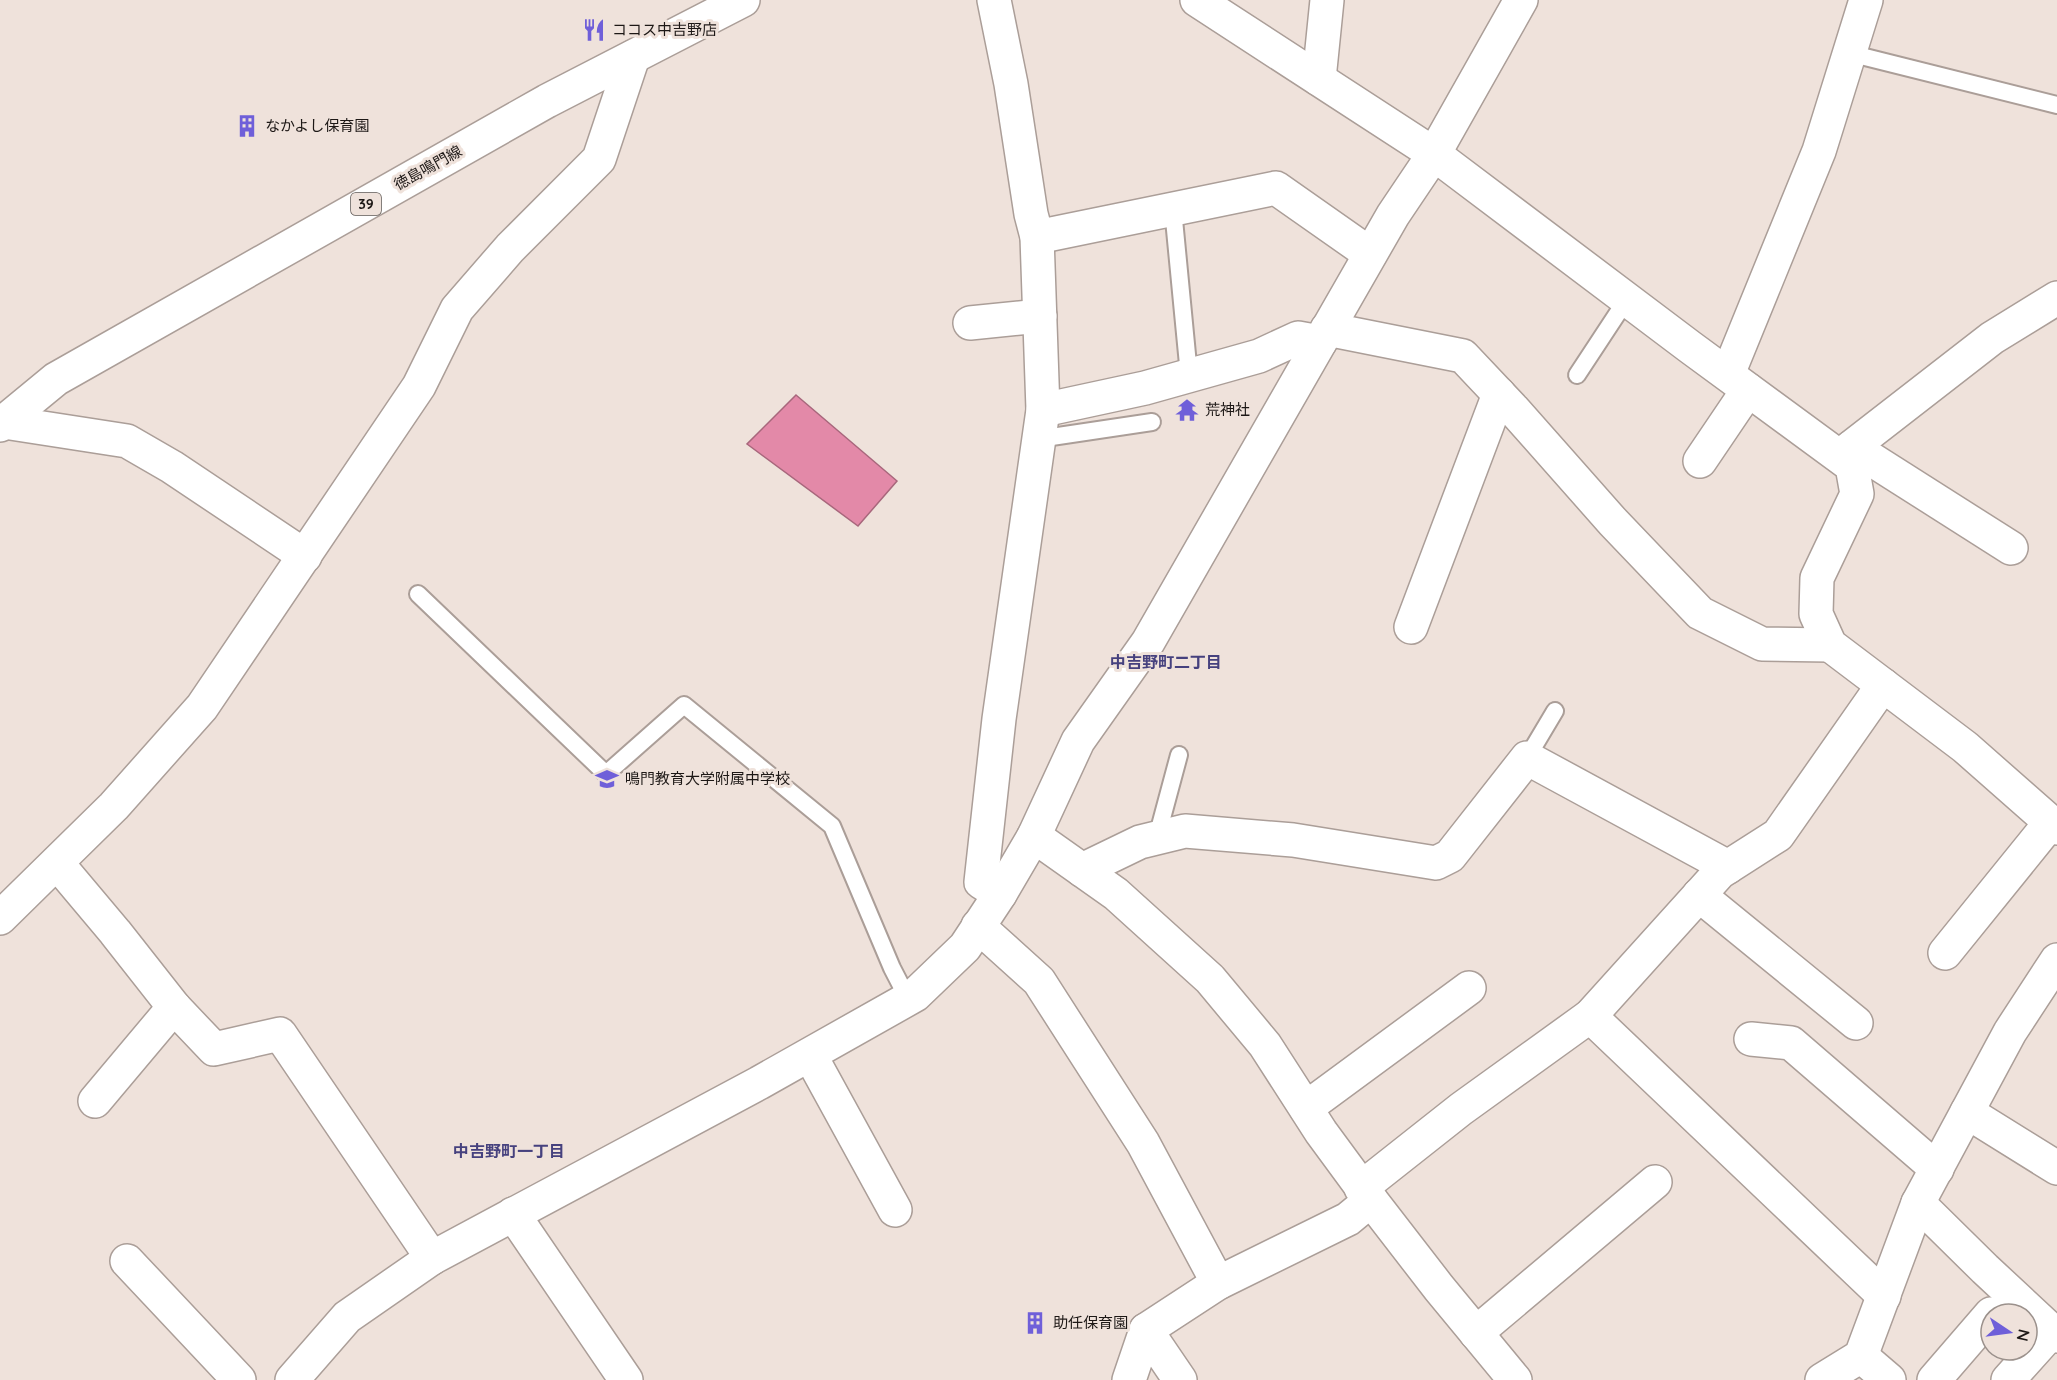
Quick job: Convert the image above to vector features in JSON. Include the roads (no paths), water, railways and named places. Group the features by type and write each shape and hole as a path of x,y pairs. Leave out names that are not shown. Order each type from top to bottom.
{"street":[{"name":"徳島鳴門線","path":"2,424 56,379 547,101 743,0"},
{"path":"994,0 1037,237 1041,424 999,720 981,882 1000,894"},
{"path":"1197,0 1434,154 1738,382 1846,452 2011,548"},
{"path":"1319,79 1327,0"},
{"path":"292,1380 347,1317 432,1258 810,1055 915,995 965,947 1034,836 1078,741 1148,642 1393,214 1434,154 1521,0"},
{"path":"1700,461 1738,382 1819,151 1866,0"},
{"path":"0,918 114,806 202,707 419,386 457,309 510,248 598,159 633,57"},
{"path":"1037,237 1276,188 1370,254"},
{"path":"1846,452 1992,338 2057,298"},
{"path":"970,324 1040,316"},
{"path":"1041,424 1145,388 1259,356 1298,338 1324,336 1463,356 1613,522 1700,613 1762,644 1830,645"},
{"path":"1411,627 1499,394"},
{"path":"2,424 127,441 172,467 305,556"},
{"path":"1846,452 1852,466 1857,494 1817,578 1816,614 1830,645 1965,747 2054,825 1945,953"},
{"path":"1129,1380 1146,1330 1218,1283 1348,1219 1366,1194 1461,1109 1590,1016 1720,872 1778,835 1883,685"},
{"path":"1082,870 1140,842 1185,831 1293,840 1436,863 1450,856 1527,758 1728,867"},
{"path":"1034,836 1116,894 1210,979 1265,1045 1366,1194 1515,1380"},
{"path":"57,862 174,1007 214,1048 280,1034 432,1258"},
{"path":"1699,895 1856,1023"},
{"path":"978,926 1039,981 1143,1143 1218,1283"},
{"path":"1822,1380 1861,1356 1918,1203 2010,1032 2057,960"},
{"path":"1306,1108 1469,988"},
{"path":"94,1101 174,1007"},
{"path":"1590,1016 1884,1296"},
{"path":"1751,1039 1791,1043 1937,1169"},
{"path":"810,1055 895,1210"},
{"path":"1967,1112 2057,1168"},
{"path":"1476,1333 1654,1182"},
{"path":"1918,1203 1993,1302"},
{"path":"513,1214 626,1380"},
{"path":"127,1261 239,1380"},
{"path":"2008,1380 2054,1334 2039,1327"},
{"path":"1934,1380 1979,1328"},
{"path":"1146,1330 1180,1380"},
{"path":"1861,1356 1889,1380"}],"lane":[{"path":"1849,53 2057,105"},
{"path":"1173,209 1189,375"},
{"path":"1576,375 1627,299"},
{"path":"1041,424 1152,422"},
{"path":"418,594 606,774 684,705 832,826 892,968 908,999"},
{"path":"1527,758 1555,711"},
{"path":"1157,837 1179,755"}],"place":[{"name":"ココス中吉野店","path":"594,30"},
{"name":"なかよし保育園","path":"247,126"},
{"name":"荒神社","path":"1187,410"},
{"name":"鳴門教育大学附属中学校","path":"607,779"},
{"name":"助任保育園","path":"1035,1323"}],"district":[{"name":"中吉野町二丁目","path":"1166,662"},
{"name":"中吉野町一丁目","path":"509,1151"}]}
